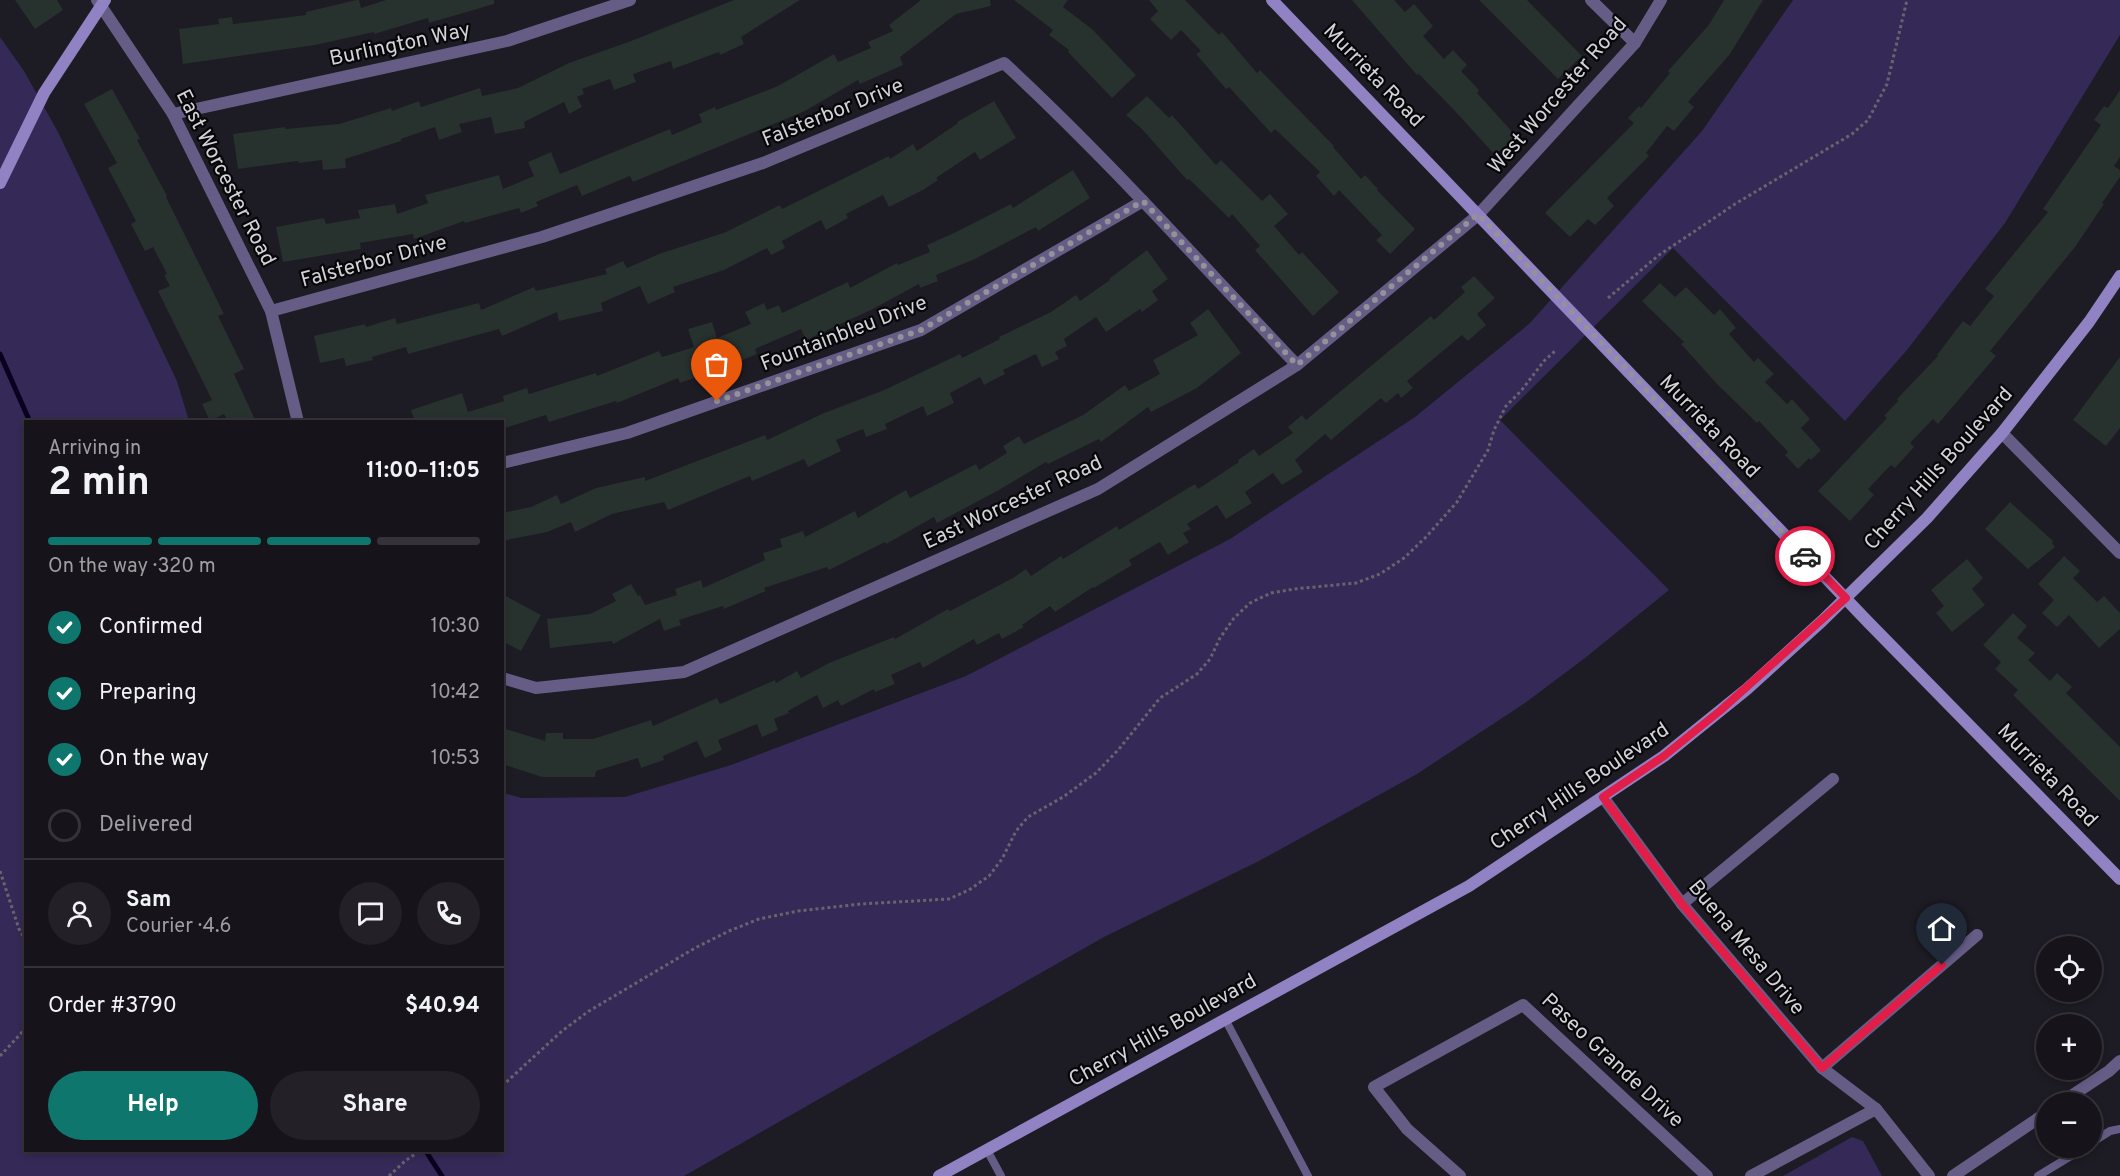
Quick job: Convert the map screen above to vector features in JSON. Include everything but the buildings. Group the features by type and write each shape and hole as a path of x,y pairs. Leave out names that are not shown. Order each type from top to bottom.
{"street":[{"name":"Burlington Way","path":"173,114 507,41 630,0"},
{"name":"Murrieta Road","path":"1272,0 1846,598 2120,879"},
{"path":"1591,0 1635,43"},
{"name":"West Worcester Road","path":"1478,214 1635,43 1661,0"},
{"name":"East Worcester Road","path":"100,2 173,114 271,310 298,420"},
{"path":"0,183 44,93 100,2"},
{"name":"Falsterbor Drive","path":"271,310 542,237 763,163 1004,63 1143,201 1297,365"},
{"name":"Fountainbleu Drive","path":"504,463 627,433 921,330 1143,201"},
{"name":"East Worcester Road","path":"504,679 536,688 684,672 1098,489 1297,365 1478,214"},
{"name":"Cherry Hills Boulevard","path":"939,1176 1469,886 1664,756 1808,634 1927,518 2002,433 2089,322 2120,276"},
{"path":"2002,433 2120,553"},
{"path":"1682,904 1833,779"},
{"name":"Buena Mesa Drive","path":"1603,797 1682,904 1822,1068 1876,1109 1929,1176"},
{"path":"1822,1068 1977,935"},
{"name":"Paseo Grande Drive","path":"1460,1176 1407,1129 1374,1087 1523,1005 1707,1176"},
{"path":"2077,1092 2120,1061"},
{"path":"1751,1176 1876,1109"},
{"path":"1953,1176 2036,1120"}],"lane":[{"path":"1225,1019 1308,1176"},
{"path":"2102,1136 2120,1129"},
{"path":"987,1150 1001,1176"},
{"path":"2037,1176 2067,1158"}],"path":[{"path":"1608,298 1659,255 1735,204 1852,134 1868,120 1887,84 1907,0"},
{"path":"504,1084 562,1031 589,1011 695,948 729,931 759,919 798,911 861,904 949,899 969,890 989,876 1002,859 1016,831 1028,817 1096,773 1119,749 1160,698 1197,674 1210,659 1220,638 1234,618 1250,603 1271,593 1356,583 1380,574 1411,551 1457,502 1488,450 1494,430 1506,406 1556,350"},
{"path":"0,871 19,929 24,937"},
{"path":"0,1056 13,1039 24,1030"},
{"path":"389,1176 418,1152"}],"shaded area":[{"path":"1793,0 2120,0 2120,35 2005,223 1907,350 1845,421 1673,248 1500,420 1669,590 1525,703 1417,774 1259,861 1104,937 684,1176 0,1176 0,37 24,71 58,132 177,381 189,420 24,420 24,1152 504,1152 504,793 522,798 625,797 731,765 966,676 1230,539 1415,417 1529,324 1702,131"},
{"path":"1852,1137 1863,1141 1882,1176 1783,1176"}],"waterway":[{"path":"0,354 29,420"},
{"path":"426,1152 442,1176"}],"way so far":[{"path":"717,401 921,330 1143,201 1297,365 1478,214 1805,556"}],"route":[{"path":"1805,556 1846,598 1747,689 1664,756 1603,797 1682,904 1822,1068 1942,965"}]}
